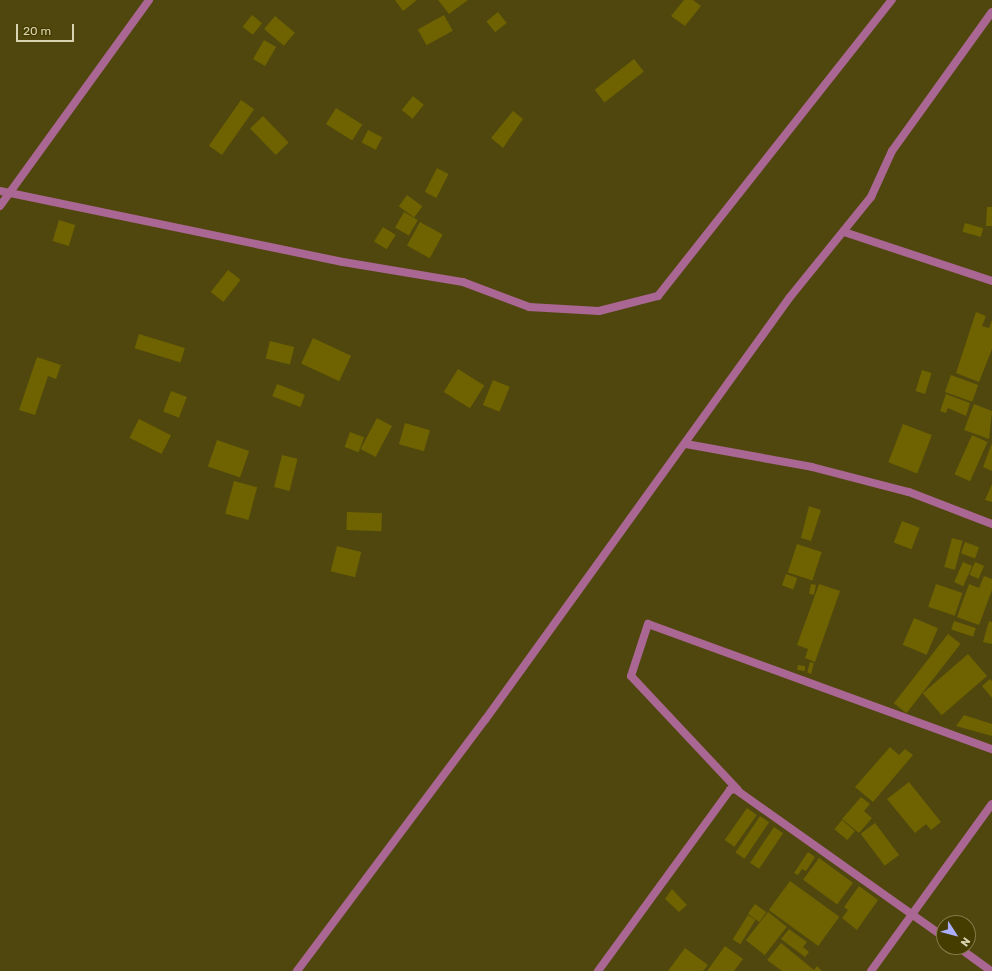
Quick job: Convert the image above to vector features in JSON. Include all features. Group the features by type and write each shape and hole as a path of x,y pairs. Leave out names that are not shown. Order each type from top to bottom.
{"street":[{"path":"0,206 149,0"},
{"path":"0,191 344,262 463,282 529,307 599,311 658,296 892,0"},
{"path":"297,971 485,720 654,481 686,444 790,297 871,197 892,151 932,93 992,12"},
{"path":"844,232 992,281"},
{"path":"686,444 812,467 901,490 992,524"},
{"path":"936,931 738,790 631,676 648,624 992,749"},
{"path":"598,971 730,790 738,790"},
{"path":"871,971 992,804"},
{"path":"969,955 991,971"}],"building":[{"path":"395,0 417,0 403,11"},
{"path":"438,0 468,0 449,14"},
{"path":"684,0 693,0 701,6 685,26 671,16"},
{"path":"498,12 507,23 495,32 486,21"},
{"path":"252,15 262,23 253,35 243,27"},
{"path":"444,15 453,31 426,45 418,30"},
{"path":"275,16 295,33 284,46 264,29"},
{"path":"264,40 276,47 265,66 253,59"},
{"path":"634,59 644,72 604,102 595,90"},
{"path":"413,96 424,105 413,119 402,110"},
{"path":"241,100 254,109 222,155 209,146"},
{"path":"336,108 362,124 352,141 326,124"},
{"path":"513,111 523,119 503,148 491,138"},
{"path":"263,116 289,143 276,155 250,129"},
{"path":"368,130 382,137 376,150 362,142"},
{"path":"437,168 449,174 436,198 425,192"},
{"path":"407,195 422,206 414,217 399,206"},
{"path":"987,207 992,207 992,226 986,226"},
{"path":"404,212 418,220 409,236 395,228"},
{"path":"59,220 75,225 69,246 53,241"},
{"path":"420,222 443,235 430,258 407,246"},
{"path":"965,223 983,228 981,237 963,232"},
{"path":"383,227 396,235 387,249 374,241"},
{"path":"228,270 241,280 223,302 211,292"},
{"path":"976,312 986,316 982,326 989,328 992,320 992,349 979,382 956,373"},
{"path":"139,334 185,348 181,362 135,348"},
{"path":"313,338 351,356 339,381 301,363"},
{"path":"270,341 294,347 290,365 266,358"},
{"path":"37,357 61,365 56,379 48,376 35,415 19,410"},
{"path":"458,369 484,385 470,408 444,392"},
{"path":"922,370 932,373 925,394 916,391"},
{"path":"951,375 978,385 972,402 945,392"},
{"path":"493,380 510,387 500,412 483,405"},
{"path":"277,384 305,395 300,407 272,396"},
{"path":"171,391 187,397 179,418 163,412"},
{"path":"946,394 970,403 966,416 948,408 946,413 940,411"},
{"path":"974,404 992,411 989,439 964,430"},
{"path":"377,418 392,426 376,457 361,449"},
{"path":"139,419 171,435 162,454 129,438"},
{"path":"405,423 430,430 424,451 399,444"},
{"path":"903,424 932,435 917,473 888,462"},
{"path":"350,432 364,437 359,452 345,447"},
{"path":"972,435 988,442 970,481 955,474"},
{"path":"217,440 249,451 240,478 208,466"},
{"path":"992,443 992,471 983,467"},
{"path":"282,455 298,459 290,491 274,487"},
{"path":"234,481 257,487 248,520 225,514"},
{"path":"992,484 992,502 985,500"},
{"path":"809,506 821,510 811,541 801,538"},
{"path":"347,512 382,513 381,531 346,530"},
{"path":"902,521 920,528 911,549 894,542"},
{"path":"952,538 963,541 955,570 944,567"},
{"path":"965,542 979,547 975,558 961,553"},
{"path":"797,544 822,552 812,581 788,573"},
{"path":"337,546 361,552 355,577 331,571"},
{"path":"963,562 972,566 963,586 954,582"},
{"path":"975,562 984,566 978,579 969,575"},
{"path":"786,574 797,578 793,589 782,585"},
{"path":"984,576 992,579 992,590 979,625 957,617 969,584 979,588"},
{"path":"811,584 816,585 814,595 809,594"},
{"path":"819,584 840,591 815,662 805,658 808,649 797,645"},
{"path":"936,584 962,593 955,616 928,607"},
{"path":"914,618 938,628 927,655 903,645"},
{"path":"954,621 976,628 973,637 951,630"},
{"path":"989,621 992,622 992,644 983,642"},
{"path":"948,634 961,644 906,713 894,703"},
{"path":"968,654 987,676 942,715 923,693"},
{"path":"810,662 814,663 811,674 807,673"},
{"path":"798,665 805,666 805,671 797,670"},
{"path":"990,679 992,681 992,698 982,686"},
{"path":"964,715 992,724 992,736 956,726"},
{"path":"890,747 899,755 905,749 913,755 873,802 855,787"},
{"path":"909,782 941,822 931,830 926,824 915,833 887,799"},
{"path":"861,797 870,804 864,811 872,818 859,833 842,819"},
{"path":"747,808 757,815 734,847 725,840"},
{"path":"760,816 769,822 745,859 735,852"},
{"path":"842,820 855,831 847,840 834,829"},
{"path":"875,823 899,855 885,866 861,834"},
{"path":"774,827 783,833 759,869 750,863"},
{"path":"808,852 815,857 806,871 802,869 798,875 794,873"},
{"path":"819,858 853,883 837,905 803,880"},
{"path":"790,881 839,917 818,946 769,910"},
{"path":"859,886 878,900 857,930 842,918 848,910 844,907"},
{"path":"672,889 687,905 679,912 665,899"},
{"path":"755,904 766,912 759,922 748,914"},
{"path":"768,912 787,927 765,955 746,940"},
{"path":"748,915 756,920 740,944 733,940"},
{"path":"789,929 807,942 803,947 809,952 805,957 781,939"},
{"path":"781,943 814,970 817,966 822,971 782,971 767,960"},
{"path":"725,946 743,959 734,971 707,971"},
{"path":"685,948 708,965 703,971 668,971"}]}
